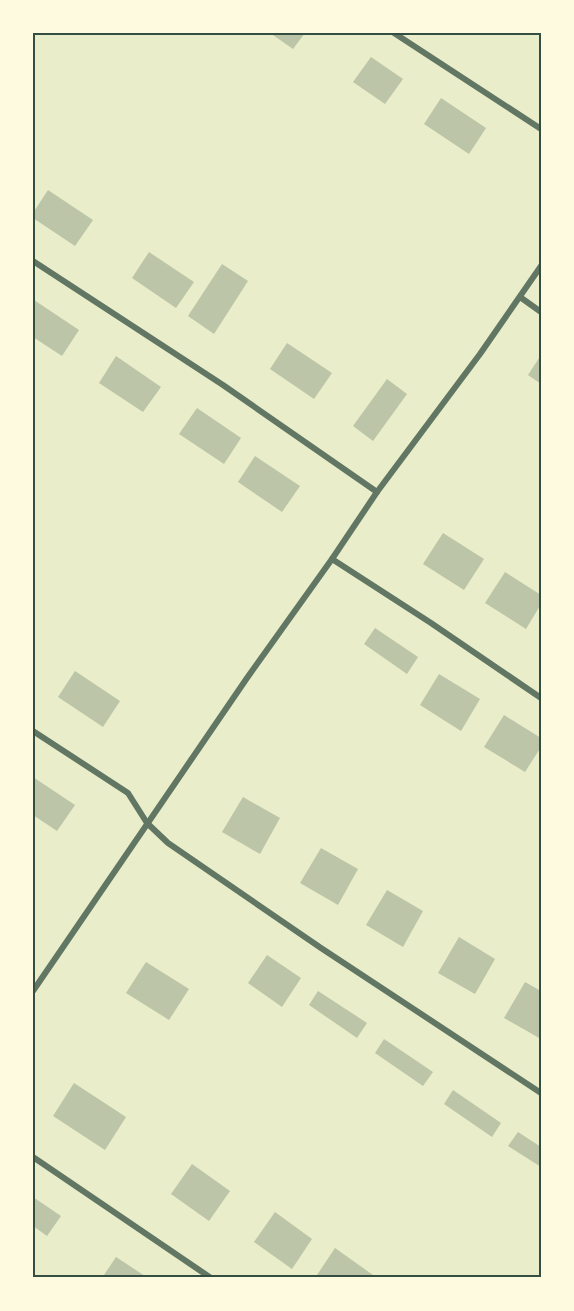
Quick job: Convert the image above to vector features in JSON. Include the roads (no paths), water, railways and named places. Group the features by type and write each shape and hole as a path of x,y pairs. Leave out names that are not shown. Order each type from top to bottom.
{"street":[{"path":"394,33 541,129"},
{"path":"33,261 223,385 376,492"},
{"path":"33,991 376,492 480,354 541,266"},
{"path":"520,297 541,312"},
{"path":"332,559 541,698"},
{"path":"33,731 128,793 147,823 177,850 541,1093"},
{"path":"33,1157 212,1278"}]}
